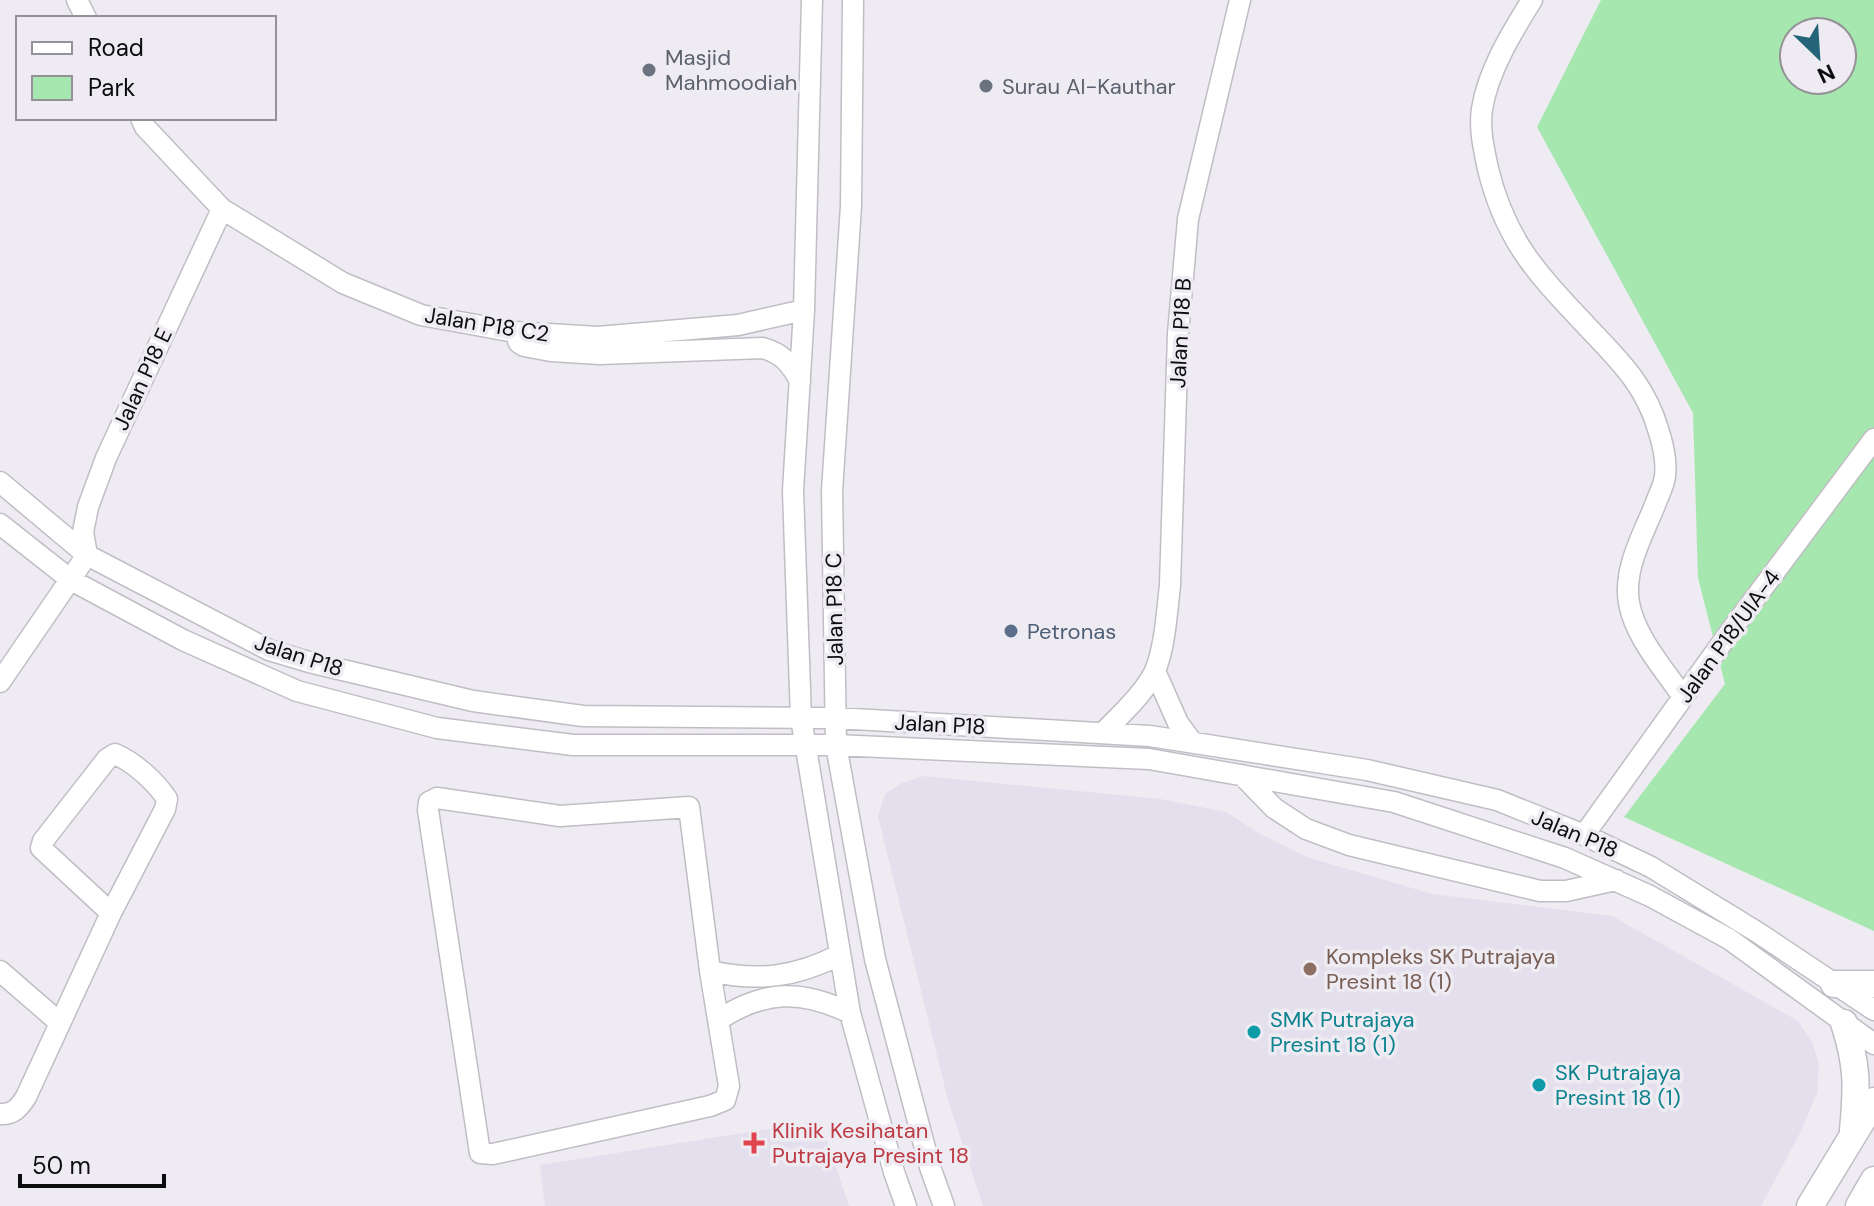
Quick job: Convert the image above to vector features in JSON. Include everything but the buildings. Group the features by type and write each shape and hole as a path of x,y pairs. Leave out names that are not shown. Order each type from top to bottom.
{"main road":[{"path":"1834,984 1874,984"},
{"path":"1844,1023 1855,1057 1858,1082 1852,1139"},
{"path":"1810,1206 1874,1101"},
{"path":"1859,1206 1874,1180"}],"street":[{"name":"Jalan P18 C","path":"812,0 804,310 793,491 801,718 850,1013 906,1206"},
{"name":"Jalan P18 C","path":"853,0 851,206 832,491 836,745 875,959 930,1167 944,1206"},
{"name":"Jalan P18 B","path":"1103,733 1124,712 1155,671 1170,585 1178,334 1188,219 1240,0"},
{"path":"1532,0 1514,29 1482,106 1480,129 1485,156 1511,235 1536,272 1632,374 1657,426 1664,453 1665,478 1634,557 1628,582 1629,605 1647,645 1683,697"},
{"name":"Jalan P18 C2","path":"142,120 222,209 356,289 421,315 515,332 598,337 738,325 804,310"},
{"name":"Jalan P18 E","path":"87,555 83,532 88,507 106,458 222,209"},
{"path":"515,332 519,343 524,346 551,351 616,353 763,348 780,353 791,364 800,381"},
{"name":"Jalan P18/UIA-4","path":"1584,835 1874,439"},
{"name":"Jalan P18","path":"0,482 87,555 269,650 473,701 583,716 836,718 1150,736 1367,770 1497,800 1584,835 1651,867 1757,932 1874,1010"},
{"name":"Jalan P18","path":"0,524 71,580 183,640 297,691 437,728 573,745 836,745 1149,759 1394,802 1553,853 1616,880 1729,939 1874,1044"},
{"path":"0,682 87,555"},
{"path":"1155,671 1167,702 1192,742"},
{"path":"0,1114 8,1115 18,1109 26,1097 111,913 165,809 167,799 160,788 123,757 115,754 98,771 43,841 41,848 111,913"},
{"path":"1242,775 1274,808 1306,829 1349,845 1540,891 1566,891 1616,880"},
{"path":"437,798 560,816 689,807 710,971 729,1086 725,1100 710,1106 493,1154 480,1153 430,826 429,802 437,798"},
{"path":"710,971 736,977 776,977 815,967 839,955"},
{"path":"0,971 60,1023"},
{"path":"718,1020 738,1007 783,995 807,996 829,1002 850,1013"}],"shaded area":[{"name":"Kompleks SK Putrajaya Presint 18 (1)","path":"924,776 1160,799 1226,812 1260,834 1307,857 1432,894 1612,916 1798,1021 1812,1042 1819,1064 1817,1093 1801,1131 1761,1206 983,1206 948,1100 878,816 885,794 902,783"},
{"name":"Klinik Kesihatan Putrajaya Presint 18","path":"820,1121 849,1206 545,1206 540,1165"}],"green space":[{"path":"1601,0 1874,0 1874,931 1624,817 1725,684 1698,578 1693,413 1537,127"}],"place":[{"name":"Masjid Mahmoodiah","path":"649,70"},
{"name":"Surau Al-Kauthar","path":"986,86"},
{"name":"Petronas","path":"1011,631"},
{"name":"Kompleks SK Putrajaya Presint 18 (1)","path":"1310,969"},
{"name":"SMK Putrajaya Presint 18 (1)","path":"1254,1032"},
{"name":"SK Putrajaya Presint 18 (1)","path":"1539,1085"},
{"name":"Klinik Kesihatan Putrajaya Presint 18","path":"754,1143"}]}
